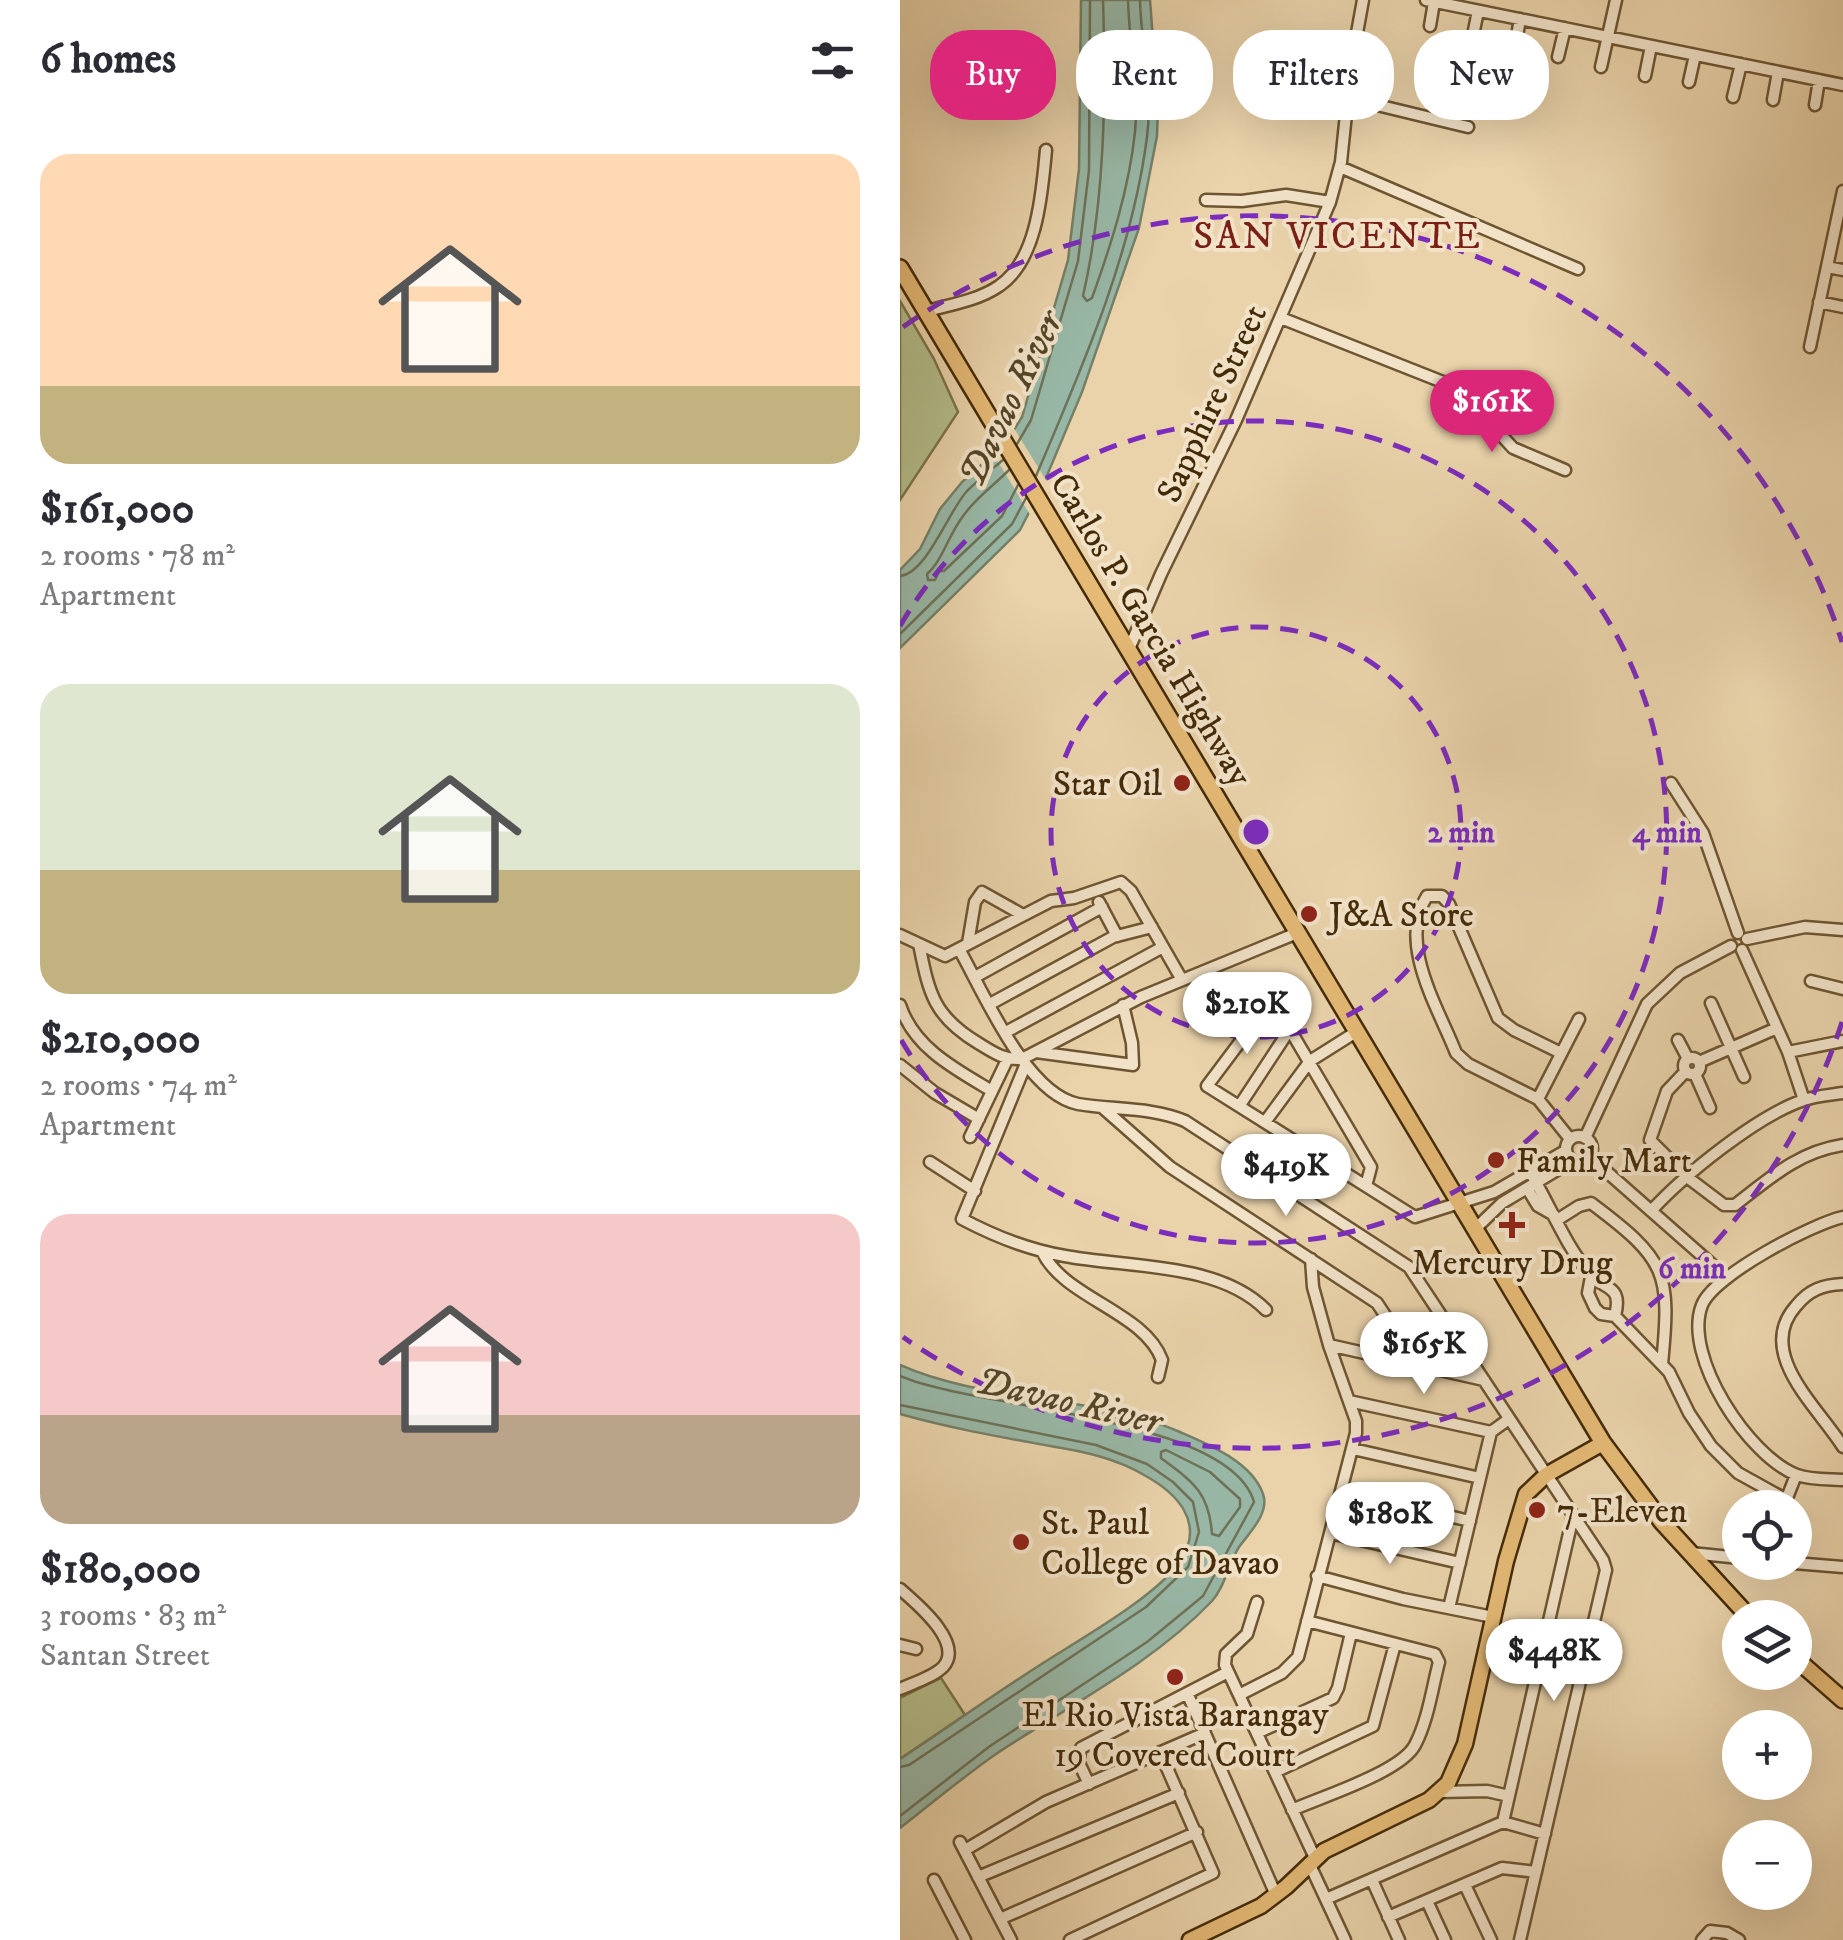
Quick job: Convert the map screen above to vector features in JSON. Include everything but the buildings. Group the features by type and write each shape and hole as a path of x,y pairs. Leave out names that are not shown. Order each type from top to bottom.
{"highway":[{"name":"Carlos P. Garcia Highway","path":"900,268 1603,1444 1688,1553 1733,1600"},
{"path":"1812,1673 1843,1700"}],"main road":[{"path":"1190,1940 1276,1896 1312,1860 1440,1792 1453,1775 1465,1744 1520,1508 1533,1486 1546,1475 1603,1444"}],"street":[{"name":"Sapphire Street","path":"1358,30 1363,0"},
{"path":"1600,67 1616,0"},
{"path":"1430,26 1430,1 1843,85"},
{"path":"1474,30 1478,11"},
{"path":"1518,30 1520,19"},
{"path":"1558,58 1565,28"},
{"path":"1644,76 1651,46"},
{"path":"1689,82 1695,55"},
{"path":"1733,97 1741,64"},
{"path":"1773,100 1778,72"},
{"path":"1815,105 1819,80"},
{"path":"1394,109 1468,126"},
{"name":"Sapphire Street","path":"1129,649 1330,202 1340,167 1345,120"},
{"path":"926,311 984,294 1009,278 1036,222 1046,150"},
{"path":"1340,167 1578,269"},
{"path":"1206,200 1242,201 1286,195 1330,202"},
{"path":"1810,347 1838,234 1843,195"},
{"path":"1827,266 1843,270"},
{"path":"1820,302 1843,307"},
{"path":"1281,318 1458,388 1513,448 1565,470"},
{"path":"1671,783 1703,832 1740,942 1788,1052 1804,1100"},
{"path":"900,934 942,956 1051,901 1122,882 1182,980"},
{"path":"1023,915 982,892 975,902 964,946 975,977 1038,1080 1065,1100 1185,1121 1402,1261 1416,1275 1603,1560 1606,1570 1520,1940"},
{"path":"1095,892 1117,936"},
{"path":"1562,1052 1514,1030 1498,1018 1462,928 1442,896 1430,894 1416,919 1415,938 1422,967 1456,1053 1468,1064 1538,1099 1570,1139 1569,1156"},
{"path":"975,977 1102,907"},
{"path":"1585,1138 1647,1004 1680,973 1740,942 1794,928 1841,930 1843,914"},
{"path":"990,1004 1117,936 1152,927"},
{"path":"1266,1310 1240,1290 1211,1277 1042,1252 962,1218 1024,1062 1035,1052 1123,1005 1297,933"},
{"path":"919,944 936,1007 966,1036 1007,1060 1024,1062"},
{"path":"1006,1032 1164,947"},
{"path":"1811,981 1843,988"},
{"path":"1711,1003 1744,1077"},
{"path":"900,1004 907,1024 924,1044 949,1065 992,1091"},
{"path":"1035,1052 1133,1065 1123,1005"},
{"path":"1366,1186 1371,1167 1290,1029 1275,1008 1267,1006 1207,1086 1416,1218 1508,1192 1569,1156"},
{"path":"1538,1099 1578,1019"},
{"path":"1778,1028 1692,1066 1667,1092 1649,1136 1653,1146 1672,1159 1687,1177 1732,1207 1796,1159 1823,1148 1843,1146"},
{"path":"1240,1106 1290,1029"},
{"path":"1264,1122 1310,1061 1356,1032"},
{"path":"1678,1040 1710,1108"},
{"path":"1788,1052 1843,1041"},
{"path":"970,1137 1007,1060"},
{"path":"900,1065 935,1094 979,1119"},
{"path":"1651,1211 1687,1177 1767,1119 1804,1100 1843,1093"},
{"path":"1103,1108 1170,1167 1381,1307 1402,1342 1398,1361"},
{"path":"1570,1139 1585,1138"},
{"path":"1569,1156 1583,1162 1590,1157 1592,1148 1585,1138"},
{"path":"1590,1157 1726,1276"},
{"path":"930,1162 975,1191"},
{"path":"1531,1180 1538,1206 1555,1218 1591,1277 1614,1292 1618,1302 1616,1316"},
{"path":"1474,1231 1508,1192"},
{"path":"1555,1218 1591,1203 1650,1254 1667,1292 1662,1364"},
{"path":"1843,1217 1809,1229 1726,1276 1702,1305 1698,1320 1700,1352 1715,1385 1752,1439 1796,1474 1843,1480"},
{"path":"1042,1252 1054,1269 1150,1340 1162,1360 1158,1377"},
{"path":"1239,1695 1282,1673 1296,1661 1357,1427 1313,1288 1310,1259"},
{"path":"1591,1277 1588,1293 1595,1308 1601,1314 1616,1316 1662,1364 1675,1380 1696,1426 1723,1460 1763,1490"},
{"path":"1843,1284 1821,1286 1804,1298 1786,1320 1781,1345 1797,1382 1843,1447"},
{"path":"1330,1346 1484,1380"},
{"path":"1349,1400 1491,1432"},
{"path":"1448,1608 1491,1432 1509,1419"},
{"path":"1353,1449 1480,1478"},
{"path":"1789,1490 1796,1474"},
{"path":"1342,1491 1470,1521"},
{"path":"1503,1822 1573,1516"},
{"path":"1330,1532 1460,1563"},
{"path":"1688,1553 1722,1556"},
{"path":"1812,1564 1843,1567"},
{"path":"1317,1576 1493,1616"},
{"path":"900,1589 940,1630 948,1652 945,1665 938,1671 900,1689"},
{"path":"1257,1602 1247,1634 1224,1657 1345,1940"},
{"path":"1292,1810 1386,1768 1410,1753 1420,1734 1439,1662 1435,1654 1307,1620"},
{"path":"1257,1734 1333,1698 1351,1632"},
{"path":"1275,1772 1373,1726 1395,1644"},
{"path":"900,1645 916,1649"},
{"path":"1089,1784 1078,1761 1082,1748 1228,1672"},
{"path":"1188,1694 1276,1896"},
{"path":"1011,1940 962,1846 1032,1810 1205,1733"},
{"path":"1070,1940 1213,1873 1160,1752"},
{"path":"1440,1792 1508,1796"},
{"path":"978,1877 1179,1793"},
{"path":"1326,1900 1503,1822 1545,1834"},
{"path":"1000,1919 1197,1832"},
{"path":"1388,1917 1508,1867 1536,1872"},
{"path":"934,1880 965,1940"},
{"path":"1372,1880 1398,1940"},
{"path":"1465,1885 1490,1940"},
{"path":"1427,1902 1445,1940"},
{"path":"1706,1936 1727,1933 1738,1940"}],"green space":[{"path":"900,301 934,359 958,412 900,500"},
{"path":"941,1678 965,1715 900,1759 900,1698"}],"water":[{"path":"1081,0 1150,0 1152,30 1081,30"},
{"path":"1080,120 1158,120 1139,228 1082,392 1043,485 1020,530 900,648 900,570 920,549 940,509 962,482 1005,444 1022,417 1068,260 1079,169"},
{"path":"900,1365 967,1386 1112,1411 1180,1432 1216,1448 1249,1472 1263,1494 1264,1508 1235,1554 1216,1595 1188,1624 1108,1683 996,1754 900,1828 900,1759 1136,1603 1181,1560 1190,1533 1189,1521 1177,1500 1156,1482 1122,1464 900,1414"}],"pier":[{"path":"1012,425 1049,485 1032,518 991,450"}],"place":[{"name":"Star Oil","path":"1182,783"},
{"name":"J&A Store","path":"1309,914"},
{"name":"Family Mart","path":"1496,1160"},
{"name":"Mercury Drug","path":"1512,1225"},
{"name":"7-Eleven","path":"1537,1510"},
{"name":"St. Paul College of Davao","path":"1021,1542"},
{"name":"El Rio Vista Barangay 19 Covered Court","path":"1175,1677"}],"district":[{"name":"SAN VICENTE","path":"1338,235"}],"water label":[{"name":"Davao River","path":"1010,398"},
{"name":"Davao River","path":"1069,1400"}]}
